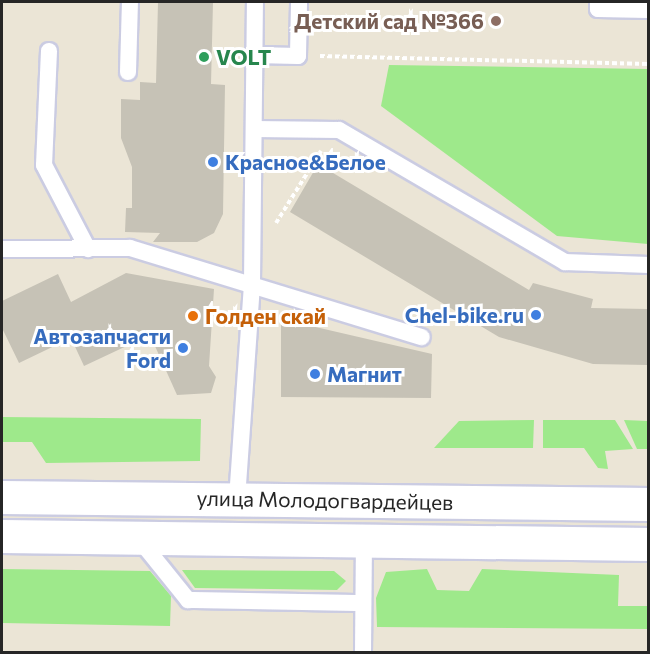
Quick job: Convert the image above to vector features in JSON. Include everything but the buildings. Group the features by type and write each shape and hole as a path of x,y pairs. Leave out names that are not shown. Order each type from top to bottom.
{"main road":[{"name":"улица Молодогвардейцев","path":"2,497 648,504"},
{"name":"улица Молодогвардейцев","path":"2,536 648,544"}],"lane":[{"path":"128,72 130,2"},
{"path":"237,499 252,274 255,2"},
{"path":"255,55 298,56 299,2"},
{"path":"598,2 598,9 648,9"},
{"path":"49,51 44,165 88,249"},
{"path":"254,129 339,130 565,262 648,265"},
{"path":"2,249 130,248 252,274 422,337"},
{"path":"138,537 188,600 362,603"},
{"path":"363,652 364,541"}],"path":[{"path":"298,56 648,64"},
{"path":"252,274 314,158 339,130"}],"green space":[{"path":"389,65 648,69 648,244 557,236 381,106"},
{"path":"2,417 201,419 200,461 46,463 32,442 2,442"},
{"path":"534,420 533,448 434,448 459,421"},
{"path":"543,420 615,420 633,449 605,451 608,469 598,468 584,448 543,448"},
{"path":"624,420 648,421 648,449 637,449"},
{"path":"2,569 150,571 171,596 170,626 2,623"},
{"path":"427,569 437,590 469,591 482,569 619,575 618,606 648,606 648,629 377,627 376,598 386,572"},
{"path":"182,570 334,571 346,581 337,590 195,588"}],"place":[{"name":"Детский сад №366","path":"496,21"},
{"name":"VOLT","path":"204,57"},
{"name":"Красное&Белое","path":"213,162"},
{"name":"Chel-bike.ru","path":"536,315"},
{"name":"Голден скай","path":"193,316"},
{"name":"Автозапчасти Ford","path":"183,348"},
{"name":"Магнит","path":"315,374"}]}
